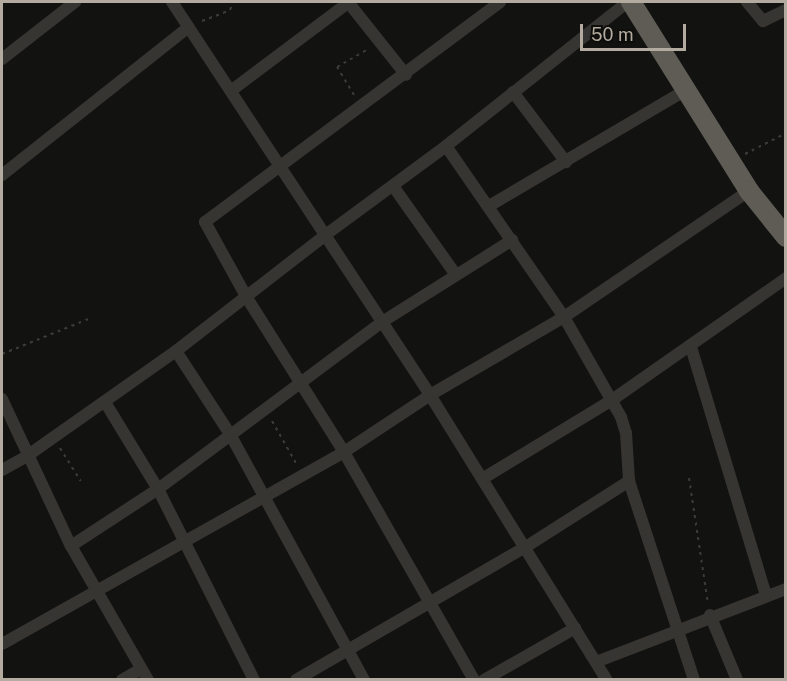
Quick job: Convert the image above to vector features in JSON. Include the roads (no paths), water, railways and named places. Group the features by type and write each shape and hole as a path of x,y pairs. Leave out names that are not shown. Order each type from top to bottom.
{"highway":[{"path":"630,2 749,191 786,237"}],"street":[{"path":"2,59 75,2"},
{"path":"172,2 430,394 607,680"},
{"path":"232,90 348,2 405,75"},
{"path":"474,680 344,452 247,297 205,222 279,166 362,108 500,2"},
{"path":"2,470 27,456 176,351 324,236 447,146 630,2"},
{"path":"747,2 763,21 786,10"},
{"path":"2,175 189,27"},
{"path":"489,206 686,90"},
{"path":"513,92 566,162"},
{"path":"447,146 564,317 612,400 626,433 629,481 694,680"},
{"path":"393,186 456,275"},
{"path":"2,644 186,543 344,452 430,394 564,317 749,191"},
{"path":"71,546 158,489 264,406 382,322 512,240"},
{"path":"482,479 612,400 691,347 786,278"},
{"path":"691,347 766,595"},
{"path":"176,351 230,434 364,680"},
{"path":"2,399 71,546 144,674 122,680"},
{"path":"105,402 158,489 254,680"},
{"path":"296,680 524,548 629,481"},
{"path":"596,662 678,627 786,588"},
{"path":"710,615 737,680"},
{"path":"484,680 575,628"}]}
